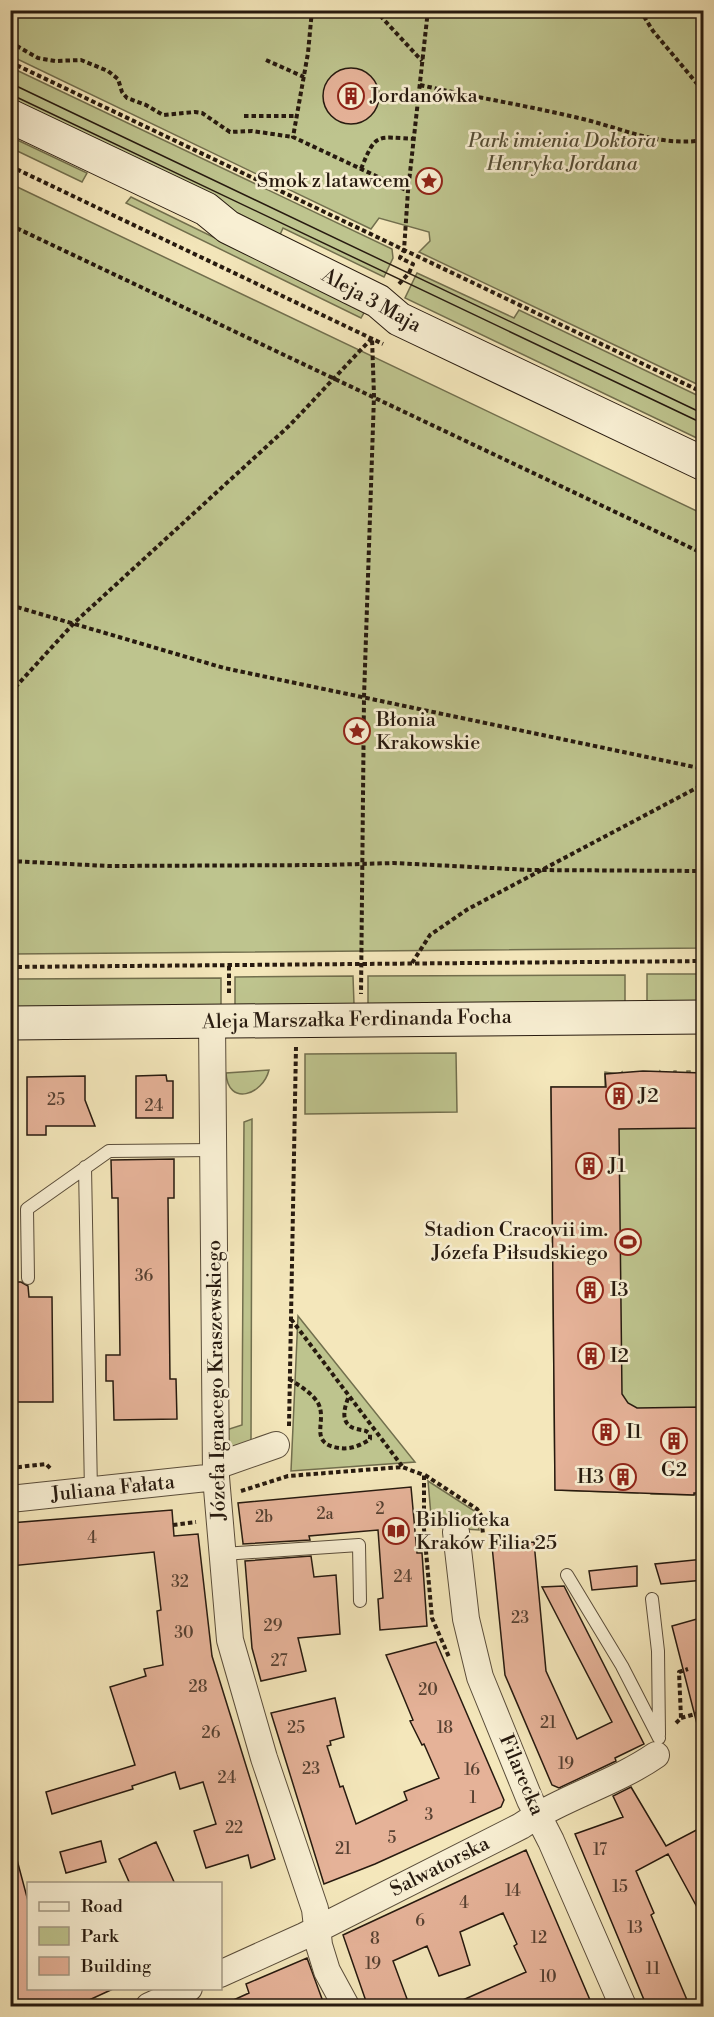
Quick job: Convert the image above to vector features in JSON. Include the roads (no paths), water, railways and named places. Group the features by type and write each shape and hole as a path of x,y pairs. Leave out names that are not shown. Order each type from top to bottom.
{"street":[{"name":"Aleja 3 Maja","path":"10,116 206,210 228,227 378,301 399,319 704,464"},
{"name":"Aleja Marszałka Ferdinanda Focha","path":"10,1023 704,1017"},
{"name":"Józefa Ignacego Kraszewskiego","path":"212,1021 216,1480 230,1640 264,1758 315,1909 319,1945 327,1971 346,2007"},
{"name":"Juliana Fałata","path":"10,1500 91,1483 216,1480 284,1448"},
{"name":"Filarecka","path":"456,1532 466,1619 480,1677 537,1815 551,1841 623,2007"},
{"name":"Salwatorska","path":"222,1973 318,1929 521,1826 537,1815 636,1769 658,1746"},
{"path":"149,2007 187,1990"}],"lane":[{"path":"28,1278 27,1209 85,1167 109,1151 213,1150"},
{"path":"85,1167 91,1483"},
{"path":"223,1554 359,1545 360,1601"},
{"path":"567,1575 622,1666 658,1746"},
{"path":"652,1599 658,1652 658,1746"}],"tram line":[{"path":"10,83 704,414"},
{"path":"10,94 704,424"}],"place":[{"name":"Jordanówka","path":"351,96"},
{"name":"Smok z latawcem","path":"429,181"},
{"name":"Błonia Krakowskie","path":"357,731"},
{"name":"J2","path":"619,1096"},
{"name":"J1","path":"589,1166"},
{"name":"Stadion Cracovii im. Józefa Piłsudskiego","path":"628,1242"},
{"name":"I3","path":"590,1290"},
{"name":"I2","path":"591,1356"},
{"name":"I1","path":"606,1432"},
{"name":"G2","path":"674,1441"},
{"name":"H3","path":"623,1477"},
{"name":"Biblioteka Kraków Filia 25","path":"396,1531"}],"park label":[{"name":"Park imienia Doktora Henryka Jordana","path":"562,152"}]}
